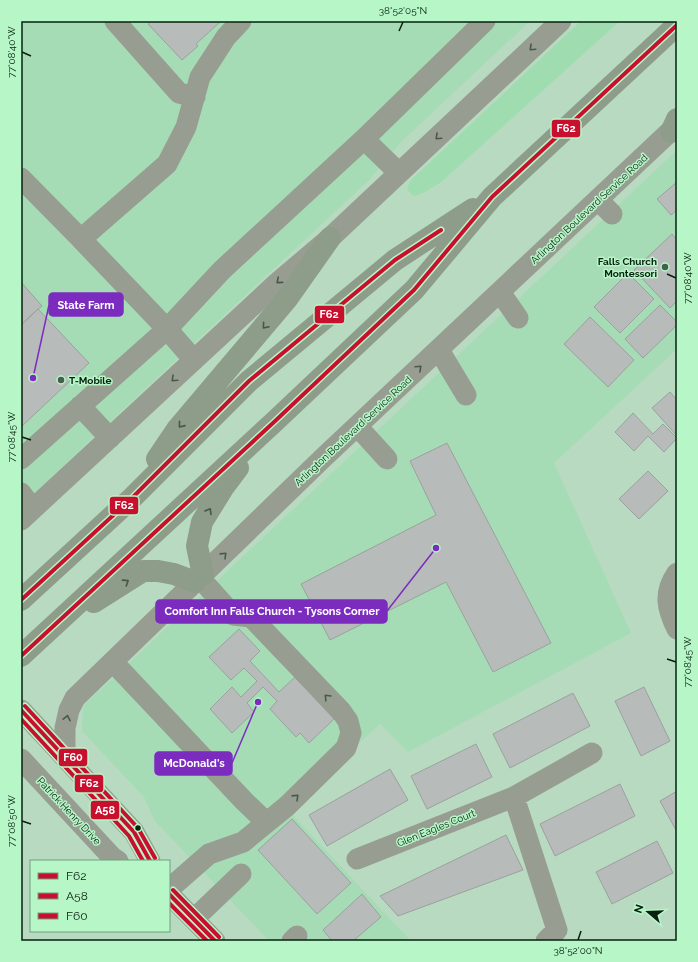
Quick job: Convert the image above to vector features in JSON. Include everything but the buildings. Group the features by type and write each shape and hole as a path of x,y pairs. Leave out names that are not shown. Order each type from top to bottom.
{"highway":[{"path":"21,656 273,423 414,290 492,197 677,25"},
{"path":"21,600 132,498 249,381 395,260 492,197"},
{"path":"132,498 178,428 287,299 330,238"},
{"path":"46,633 143,571 158,571 199,578 197,546 202,522 223,488 273,423"}],"street":[{"path":"114,21 179,93 195,97"},
{"path":"81,239 167,164 186,128 200,77 226,37 241,21"},
{"path":"21,459 167,329 222,270 364,139 485,21"},
{"path":"25,508 110,438 277,283 330,238 561,21"},
{"name":"Arlington Boulevard Service Road","path":"65,757 65,728 69,710 75,698 357,426 500,292 605,207 674,132"},
{"path":"364,139 399,173"},
{"path":"21,178 167,329 194,360"},
{"path":"500,292 518,318"},
{"path":"439,350 466,395"},
{"path":"80,406 110,438"},
{"path":"357,426 387,459"},
{"path":"675,575 669,590 668,605 677,629"},
{"path":"170,888 210,854 243,842 287,806 346,748 351,733 348,721 341,711 253,619 251,617 233,615 199,578"},
{"path":"113,662 245,802 266,822"},
{"path":"21,710 134,832 149,860"},
{"name":"Glen Eagles Court","path":"357,859 514,797 592,753"},
{"name":"Patrick Henry Drive","path":"21,759 112,857 116,860"},
{"path":"21,777 27,778 50,789"},
{"path":"514,797 552,935"},
{"path":"194,919 242,874"},
{"path":"170,895 215,941"}],"shaded area":[{"path":"21,21 530,21 400,143 369,180 21,506"},
{"path":"581,21 620,21 440,183 423,193 414,196 408,191 408,185 411,180"},
{"path":"677,150 677,349 554,463 631,633 408,752 380,724 287,809 411,941 269,941 154,820 144,797 82,731 83,706"}],"transit line":[{"name":"F62","path":"21,656 273,423 414,290 492,197 677,25"},
{"name":"F62","path":"21,600 132,498 249,381 395,260 441,230"},
{"name":"F60","path":"25,706 138,828 155,858"},
{"name":"F62","path":"21,710 134,832 149,860"},
{"name":"A58","path":"21,719 129,836 142,860"},
{"name":"F60","path":"173,890 219,937"},
{"name":"F62","path":"170,895 215,941"},
{"name":"A58","path":"170,904 207,941"}],"place":[{"name":"Falls Church Montessori","path":"665,267"},
{"name":"State Farm","path":"33,378"},
{"name":"T-Mobile","path":"61,380"},
{"name":"Comfort Inn Falls Church - Tysons Corner","path":"436,548"},
{"name":"McDonald's","path":"258,702"}]}
